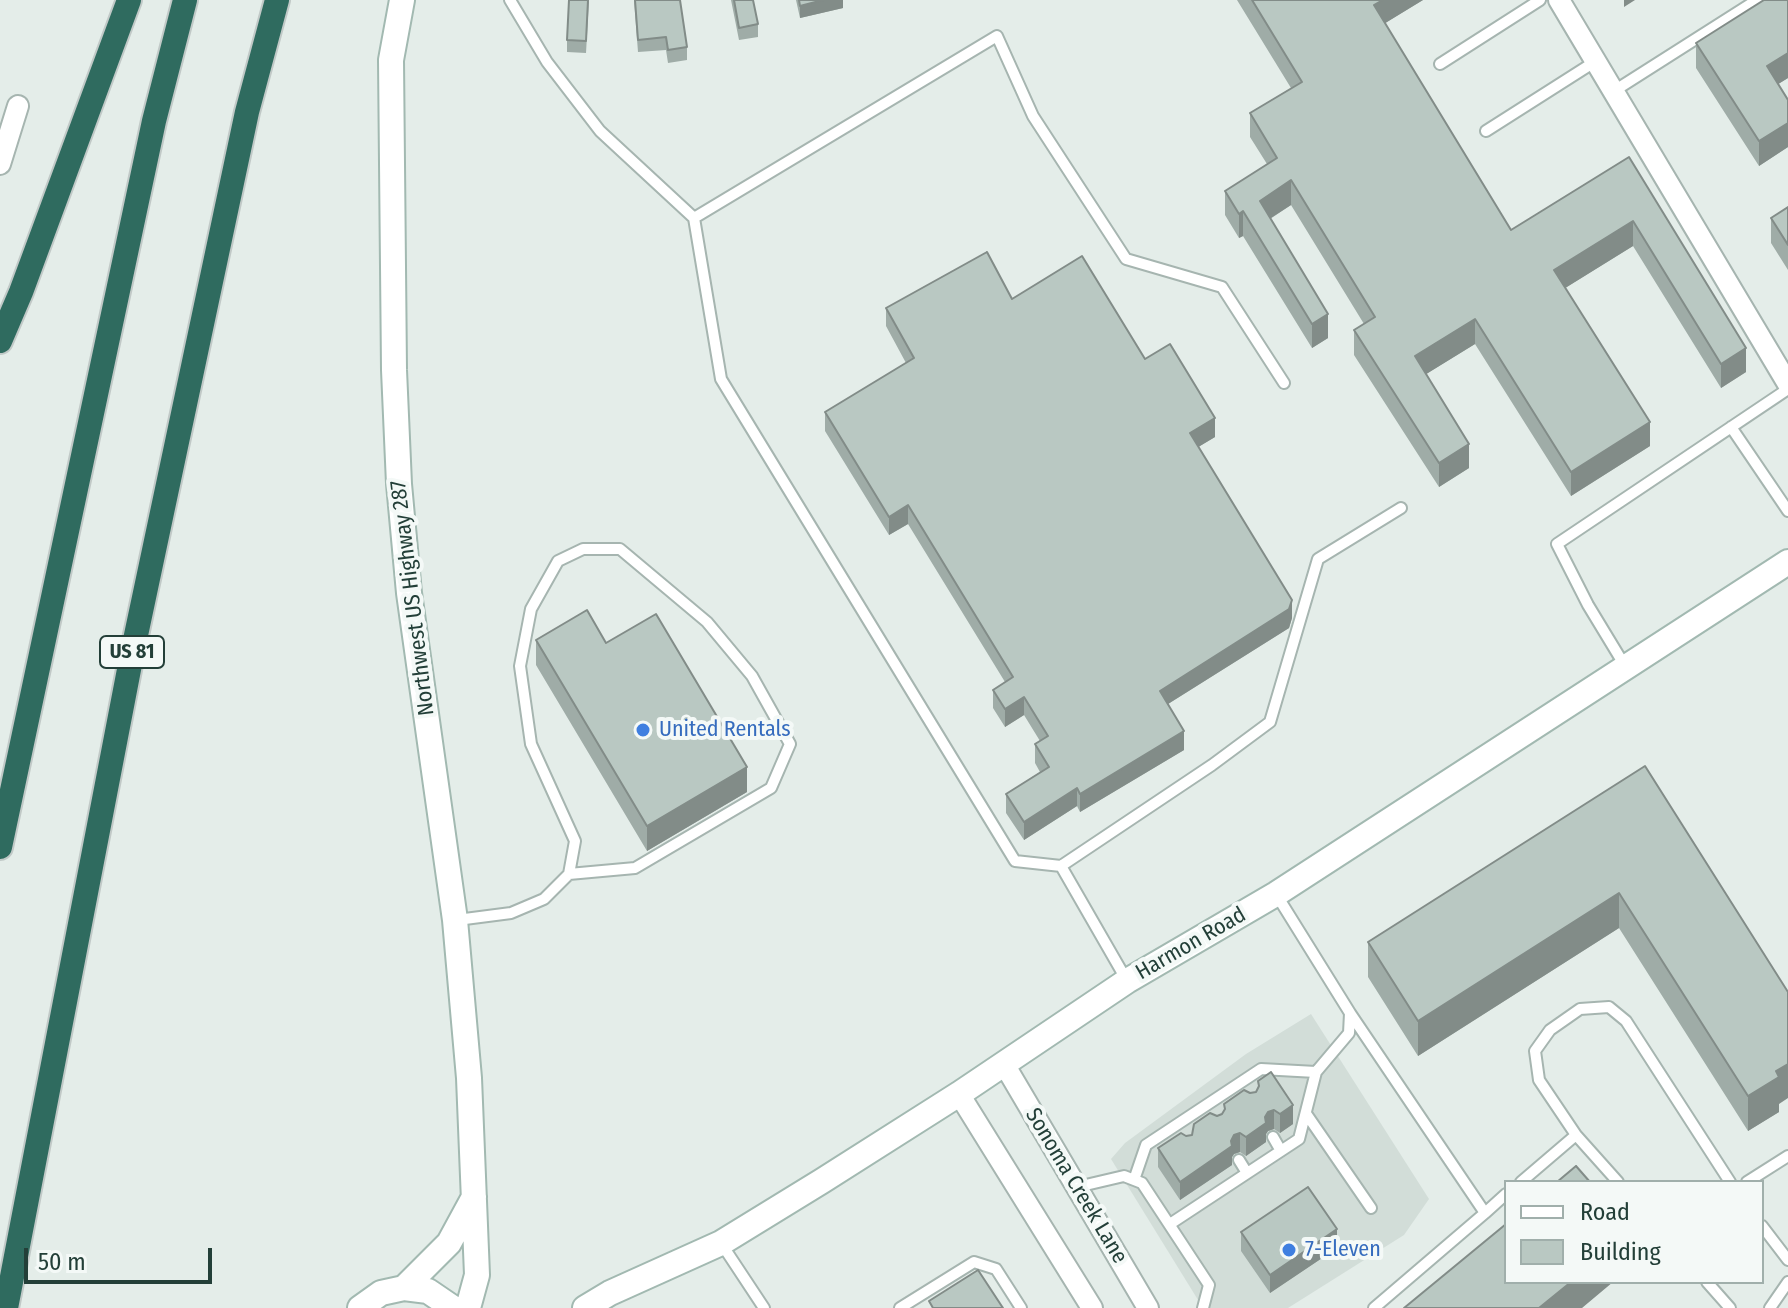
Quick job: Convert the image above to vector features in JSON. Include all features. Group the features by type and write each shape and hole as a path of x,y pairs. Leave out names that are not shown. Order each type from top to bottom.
{"highway":[{"path":"0,341 129,0"},
{"path":"0,847 154,121 185,0"},
{"name":"US 81","path":"6,1308 132,654 247,112 277,0"}],"main road":[{"name":"Northwest US Highway 287","path":"402,0 391,60 394,370 399,484 409,593 455,920 469,1078 477,1275 468,1308"},
{"name":"Harmon Road","path":"585,1308 610,1293 721,1243 959,1094 1127,981 1276,894 1788,562"},
{"path":"404,1288 449,1243 475,1195"},
{"path":"360,1308 381,1293 404,1288 428,1291 453,1308"}],"street":[{"path":"1559,0 1788,387"},
{"path":"0,164 18,106"},
{"name":"Sonoma Creek Lane","path":"1004,1064 1148,1308"},
{"path":"959,1094 1092,1308"}],"lane":[{"path":"510,0 547,62 600,131 694,218 721,379 1015,861 1061,866 1212,765 1270,722 1318,559 1401,508"},
{"path":"1440,64 1540,0"},
{"path":"1614,91 1757,0"},
{"path":"694,218 997,36 1033,116 1126,259 1222,287 1284,383"},
{"path":"1486,131 1596,61"},
{"path":"1626,666 1588,605 1557,544 1788,387"},
{"path":"1731,427 1788,511"},
{"path":"455,920 511,913 544,899 569,874 575,841 531,744 520,666 531,609 558,561 583,549 620,549 707,622 752,676 790,744 771,788 635,868 569,874"},
{"path":"1061,866 1127,981"},
{"path":"1276,894 1350,1013 1485,1213"},
{"path":"1616,1180 1576,1135 1539,1080 1535,1051 1550,1030 1580,1009 1609,1007 1626,1021 1729,1180"},
{"path":"1170,1224 1299,1139 1316,1072 1349,1033 1350,1013"},
{"path":"1134,1180 1146,1145 1261,1069 1316,1072"},
{"path":"1239,1083 1245,1094"},
{"path":"1204,1107 1210,1117"},
{"path":"1307,1115 1371,1208"},
{"path":"1174,1126 1180,1137"},
{"path":"1523,1180 1576,1135"},
{"path":"1273,1137 1281,1151"},
{"path":"1750,1180 1788,1156"},
{"path":"1239,1160 1247,1173"},
{"path":"1077,1187 1124,1176 1142,1183 1209,1285 1203,1308"},
{"path":"1208,1181 1217,1193"},
{"path":"1374,1308 1504,1196"},
{"path":"1764,1229 1788,1260"},
{"path":"721,1243 764,1308"},
{"path":"900,1308 974,1262 996,1269 1021,1308"},
{"path":"1770,1308 1788,1282"},
{"path":"1709,1284 1730,1308"}],"shaded area":[{"path":"1311,1014 1429,1199 1404,1235 1288,1308 1203,1308 1111,1159 1125,1143 1246,1054"}],"building":[{"path":"569,0 588,0 586,41 567,40"},
{"path":"635,0 680,0 687,47 668,50 666,37 638,40"},
{"path":"734,0 753,0 758,24 739,28"},
{"path":"799,0 823,0 800,6"},
{"path":"1252,0 1383,0 1374,5 1511,230 1629,157 1746,348 1721,364 1633,221 1554,270 1650,422 1571,472 1475,319 1415,356 1469,444 1439,463 1354,330 1375,317 1291,180 1260,201 1328,314 1312,324 1243,211 1239,214 1225,191 1277,158 1250,113 1302,82"},
{"path":"1764,0 1788,0 1788,53 1767,66 1788,100 1788,123 1759,141 1696,43"},
{"path":"1788,207 1788,245 1771,218"},
{"path":"987,252 1012,299 1082,256 1145,359 1170,344 1215,418 1190,433 1292,600 1289,609 1160,691 1184,731 1080,794 1077,788 1024,822 1006,794 1049,767 1035,744 1048,736 1024,697 1005,709 993,690 1013,677 908,505 889,517 825,412 914,358 886,308"},
{"name":"United Rentals","path":"587,610 606,643 656,614 747,767 647,826 536,640"},
{"path":"1645,766 1788,992 1788,1064 1776,1071 1779,1077 1748,1096 1619,893 1418,1021 1368,942"},
{"path":"1271,1072 1293,1105 1280,1114 1274,1110 1268,1112 1266,1123 1246,1137 1240,1133 1234,1135 1232,1146 1180,1182 1158,1148 1181,1133 1192,1135 1194,1124 1210,1113 1217,1116 1222,1114 1224,1104 1244,1090 1256,1092 1258,1081"},
{"path":"1576,1166 1588,1180 1559,1180"},
{"name":"7-Eleven","path":"1308,1187 1337,1229 1270,1275 1241,1232"},
{"path":"1504,1226 1504,1284 1569,1284 1539,1308 1404,1308"},
{"path":"978,1270 1003,1308 933,1308 929,1301"}],"place":[{"name":"United Rentals","path":"643,730"},
{"name":"7-Eleven","path":"1289,1250"}]}
